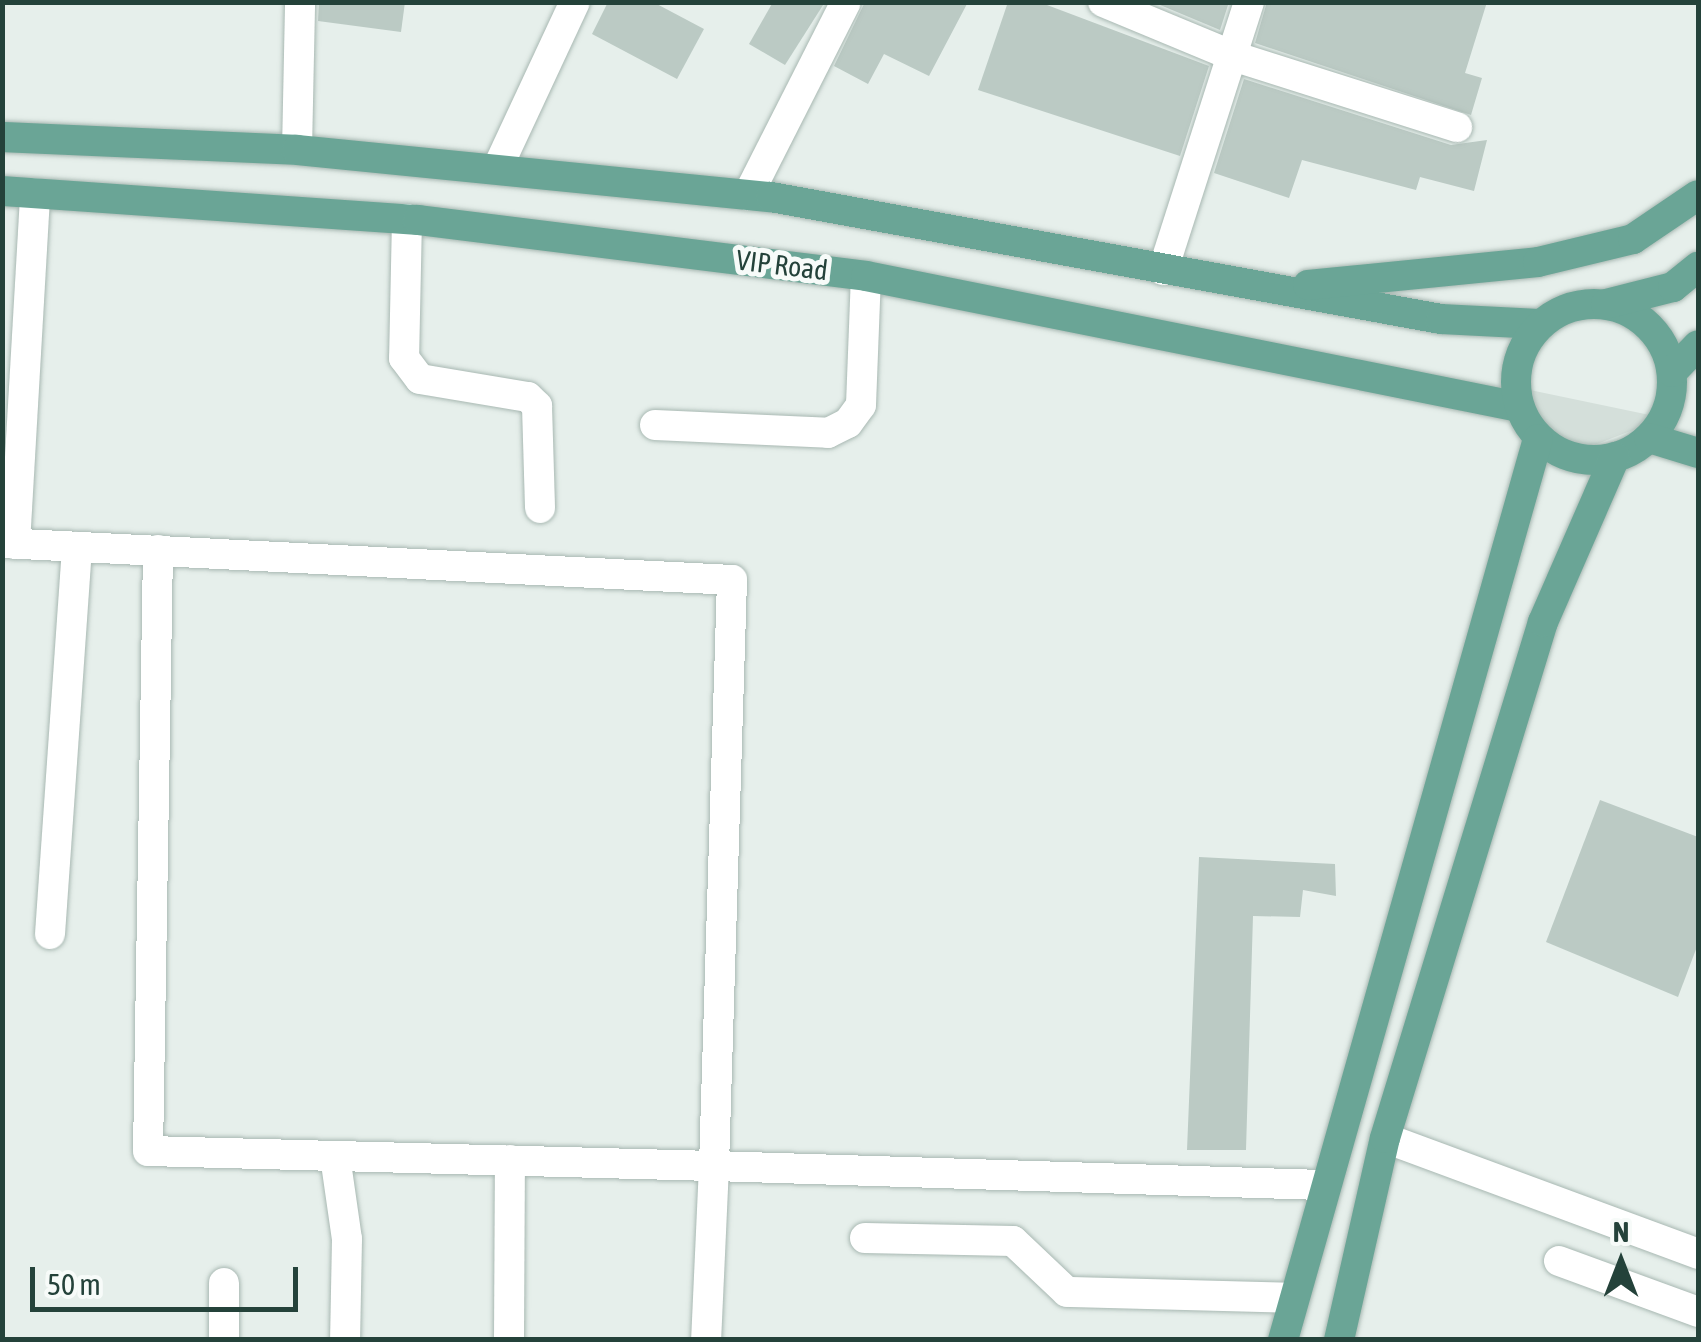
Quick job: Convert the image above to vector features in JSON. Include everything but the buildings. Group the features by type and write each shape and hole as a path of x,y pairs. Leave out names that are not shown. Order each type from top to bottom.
{"main road":[{"path":"2,137 297,150 748,195 1441,319 1540,324 1674,287 1698,266"},
{"name":"VIP Road","path":"2,191 407,219 866,276 1518,407"},
{"path":"1270,289 1538,262 1633,239 1698,195"},
{"path":"1606,304 1650,327 1681,381"},
{"path":"1540,324 1516,364 1518,407 1538,439 1566,456 1615,458 1649,438 1698,345"},
{"path":"1649,438 1698,453"},
{"path":"1284,1340 1323,1185 1538,439"},
{"path":"1339,1340 1385,1138 1543,622 1615,458"}],"street":[{"path":"297,150 300,2"},
{"path":"497,169 575,2"},
{"path":"748,195 846,2"},
{"path":"1103,2 1236,57 1457,128"},
{"path":"1163,270 1236,57 1248,2"},
{"path":"36,194 14,358 9,543 732,580 706,1340"},
{"path":"407,219 404,358 420,379 528,396 537,406 540,508"},
{"path":"655,425 828,432 848,423 861,406 866,276"},
{"path":"50,934 76,546"},
{"path":"158,550 148,1152 1323,1185"},
{"path":"1385,1138 1698,1254"},
{"path":"335,1156 347,1239 344,1340"},
{"path":"509,1340 510,1160"},
{"path":"865,1238 1014,1240 1067,1292 1294,1298"},
{"path":"1559,1261 1698,1312"},
{"path":"224,1283 224,1340"}],"shaded area":[{"path":"1515,387 1664,418 1566,456"}]}
